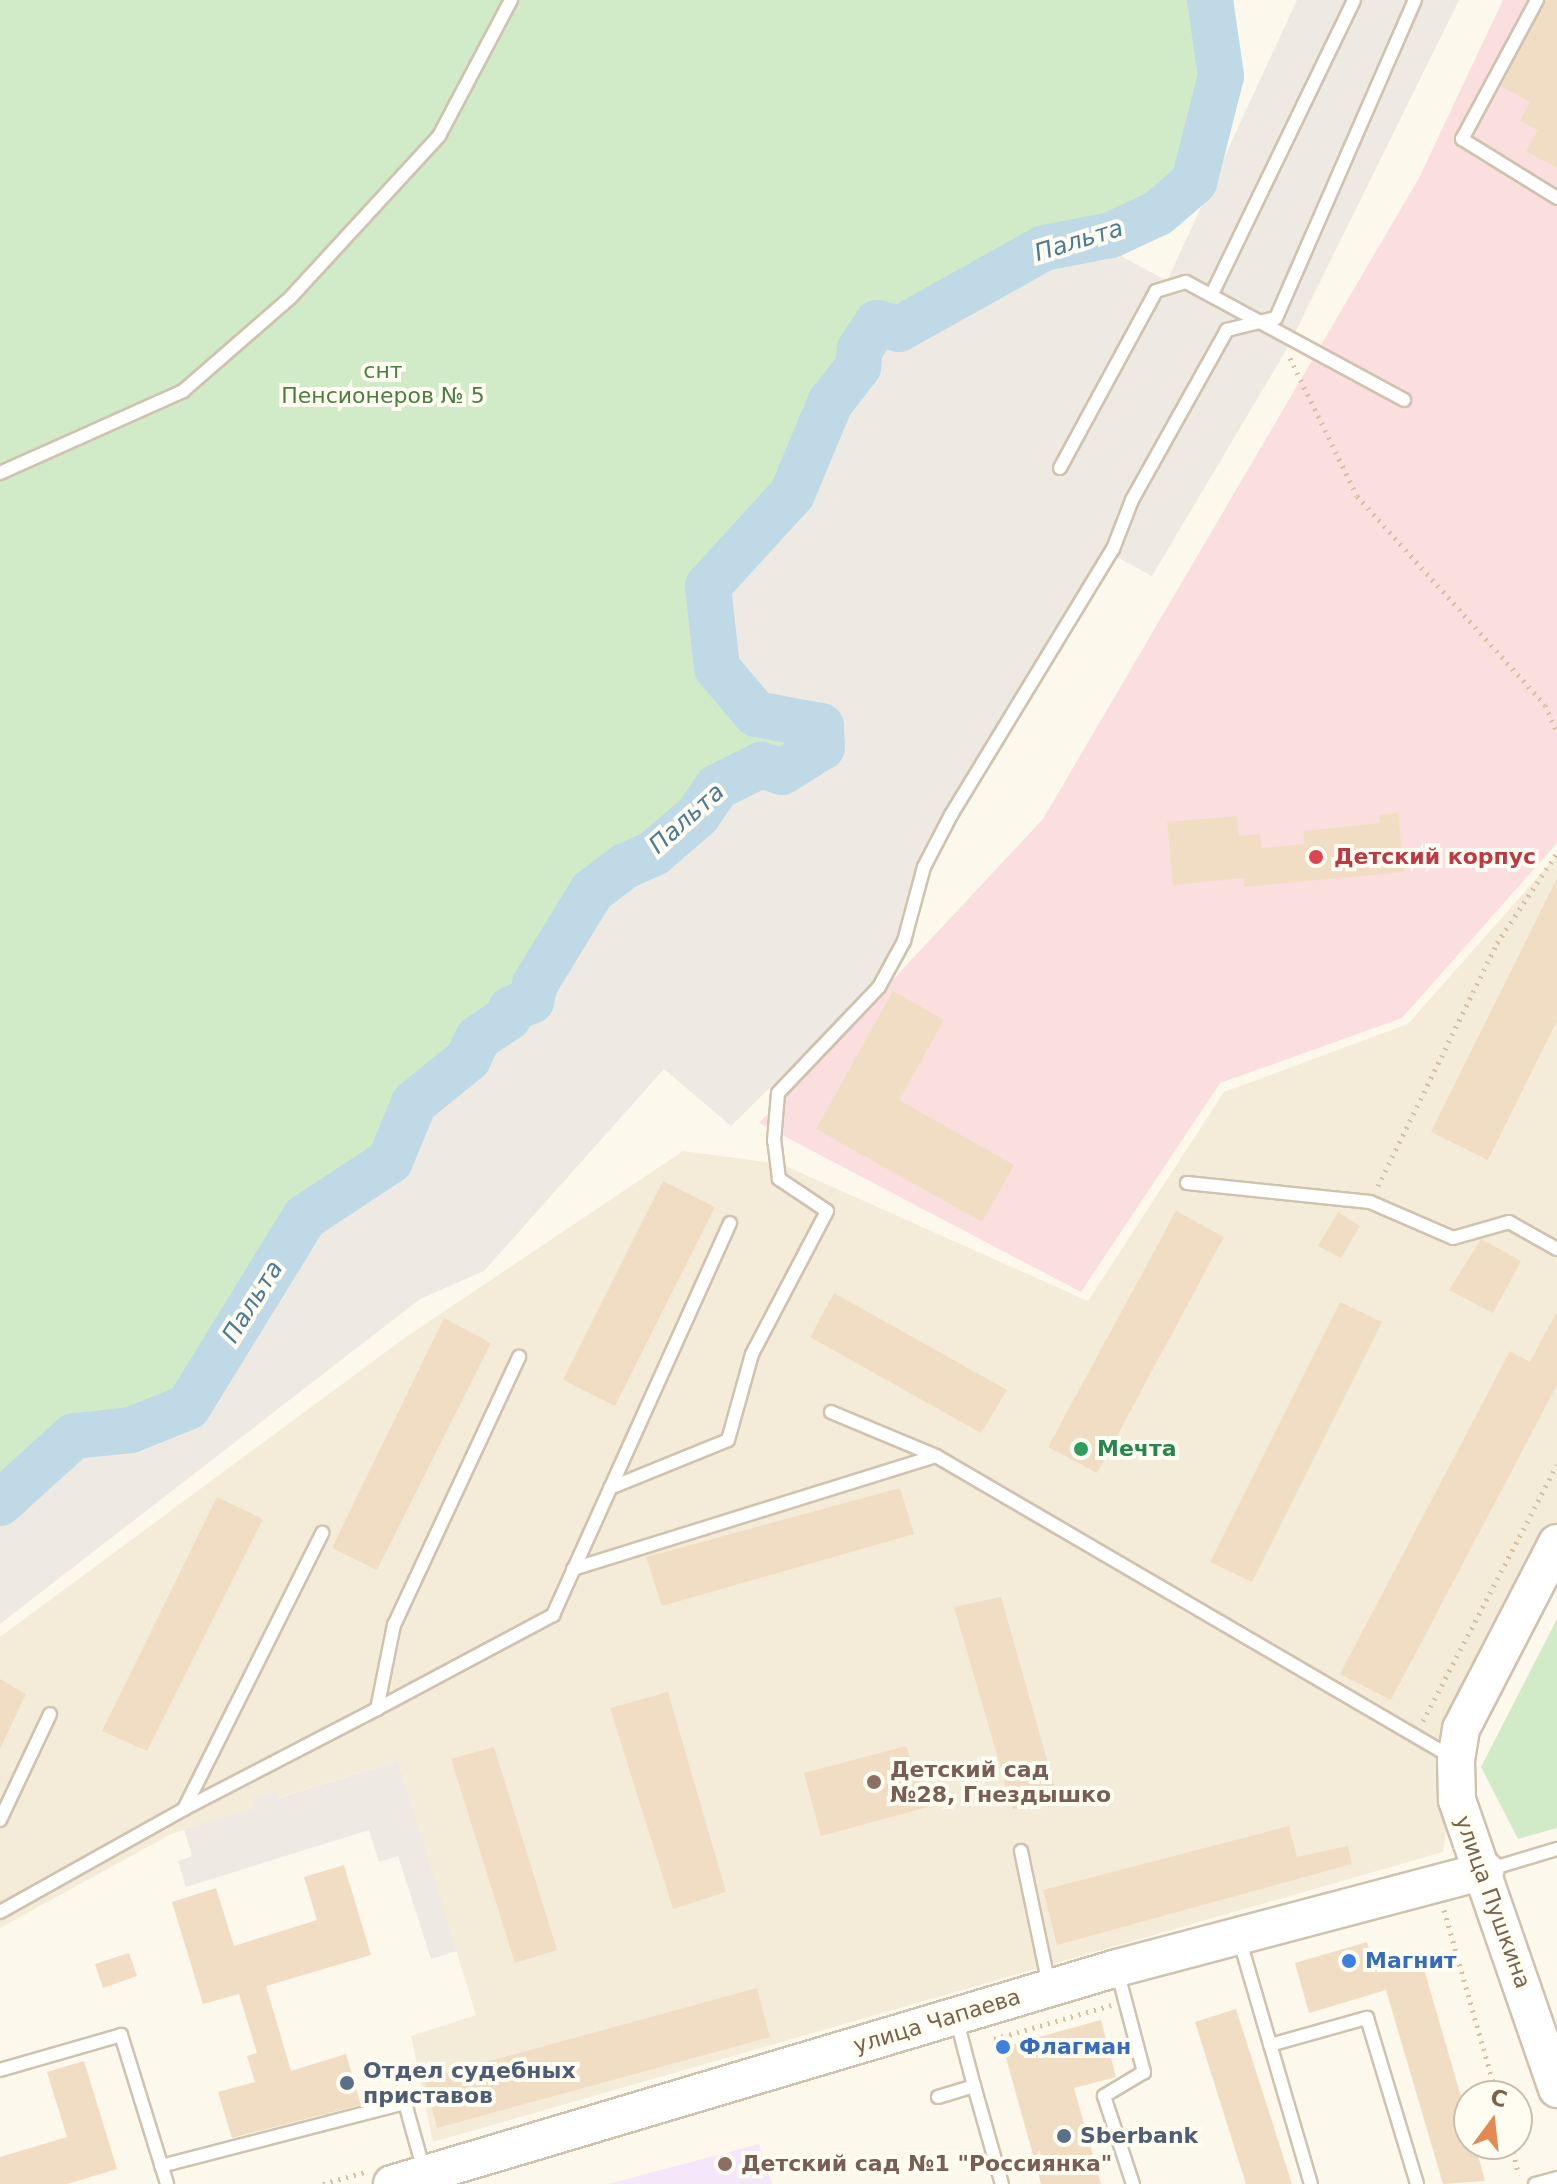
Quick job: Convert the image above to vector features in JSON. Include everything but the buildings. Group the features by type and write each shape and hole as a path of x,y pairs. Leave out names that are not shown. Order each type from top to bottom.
{"street":[{"name":"улица Пушкина","path":"1557,1543 1461,1729 1456,1760 1457,1800 1485,1871 1557,2089"},
{"name":"улица Чапаева","path":"408,2179 1117,1968 1485,1871"}],"lane":[{"path":"0,473 183,391 291,297 439,136 511,0"},
{"path":"1212,294 1354,0"},
{"path":"610,1488 728,1440 752,1354 827,1211 779,1179 774,1141 778,1093 879,987 904,941 924,867 951,815 1113,549 1132,500 1227,330 1276,318 1415,0"},
{"path":"1537,0 1462,139 1557,198"},
{"path":"1060,468 1156,291 1186,282 1212,294 1279,336 1404,400"},
{"path":"1187,1183 1370,1202 1453,1238 1509,1222 1557,1249"},
{"path":"0,1912 184,1809 553,1615 730,1223"},
{"path":"377,1709 394,1625 519,1357"},
{"path":"831,1412 936,1456 1456,1760"},
{"path":"573,1569 936,1456"},
{"path":"184,1809 322,1533"},
{"path":"0,1820 50,1714"},
{"path":"1485,1871 1557,1849"},
{"path":"1021,1851 1050,1988"},
{"path":"1238,1936 1311,2184"},
{"path":"1117,1968 1144,2072 1104,2096 1133,2184"},
{"path":"956,2015 1002,2184"},
{"path":"1270,2045 1367,2018 1417,2184"},
{"path":"0,2070 121,2035 167,2184"},
{"path":"938,2097 974,2086"},
{"path":"161,2166 405,2103 408,2179"},
{"path":"1535,2184 1557,2178"}],"path":[{"path":"1279,336 1357,496 1545,705 1557,732"},
{"path":"1370,1202 1497,943 1557,853"},
{"path":"1415,1736 1557,1465"},
{"path":"1445,1910 1493,2080"},
{"path":"1515,2160 1522,2184"}],"shaded area":[{"path":"1297,0 1459,0 1288,347 1152,576 1115,556 972,785 929,866 912,947 731,1126 664,1069 484,1271 420,1299 0,1624 0,1503 74,1436 131,1430 188,1407 305,1217 390,1161 414,1103 468,1059 478,1038 508,1018 511,1009 531,1001 535,984 592,891 625,866 654,853 698,815 717,787 821,726 756,714 717,668 708,586 792,494 830,403 858,367 860,349 877,323 1026,261 1044,248 1090,239 1167,281"},
{"path":"1503,0 1557,0 1557,843 1402,1018 1220,1083 1081,1292 759,1123 1043,819 1419,178"},
{"path":"1557,855 1557,1546 1461,1729 1443,1852 433,2142 411,2036 476,2015 398,1761 277,1798 252,1799 255,1808 171,1834 0,1928 0,1637 406,1337 683,1151 781,1164 1088,1301 1224,1092 1408,1024"},
{"path":"398,1761 457,1951 431,1959 398,1856 379,1862 369,1830 186,1887 178,1861 192,1856 184,1829 254,1808 252,1799 275,1791 278,1798"},
{"name":"Детский сад №1 \"Россиянка\"","path":"759,2144 772,2184 608,2184"}],"green space":[{"name":"снт Пенсионеров № 5","path":"0,0 1210,0 1221,76 1194,182 1158,213 1111,235 1044,248 899,329 877,323 860,349 858,367 830,403 792,494 708,586 717,668 756,714 821,726 822,747 782,772 761,766 717,787 698,815 654,853 625,866 592,891 535,984 531,1001 511,1009 508,1018 478,1038 468,1059 415,1103 390,1161 305,1217 188,1407 131,1430 74,1436 0,1503"},
{"path":"1557,1619 1557,1828 1518,1839 1481,1767"}],"waterway":[{"name":"Пальта","path":"0,1503 74,1436 131,1430 188,1407 305,1217 390,1161 414,1103 468,1059 478,1038 508,1018 511,1009 531,1001 535,984 592,891 625,866 654,853 698,815 717,787 761,765 782,772 822,747 821,726 756,714 717,668 708,586 792,494 830,403 858,367 860,349 877,323 899,329 1044,248 1111,235 1158,213 1194,182 1221,76 1210,0"}],"place":[{"name":"Детский корпус","path":"1316,857"},
{"name":"Мечта","path":"1081,1449"},
{"name":"Детский сад №28, Гнездышко","path":"874,1782"},
{"name":"Магнит","path":"1349,1961"},
{"name":"Флагман","path":"1003,2047"},
{"name":"Отдел судебных приставов","path":"347,2083"},
{"name":"Sberbank","path":"1064,2136"},
{"name":"Детский сад №1 \"Россиянка\"","path":"725,2164"}]}
